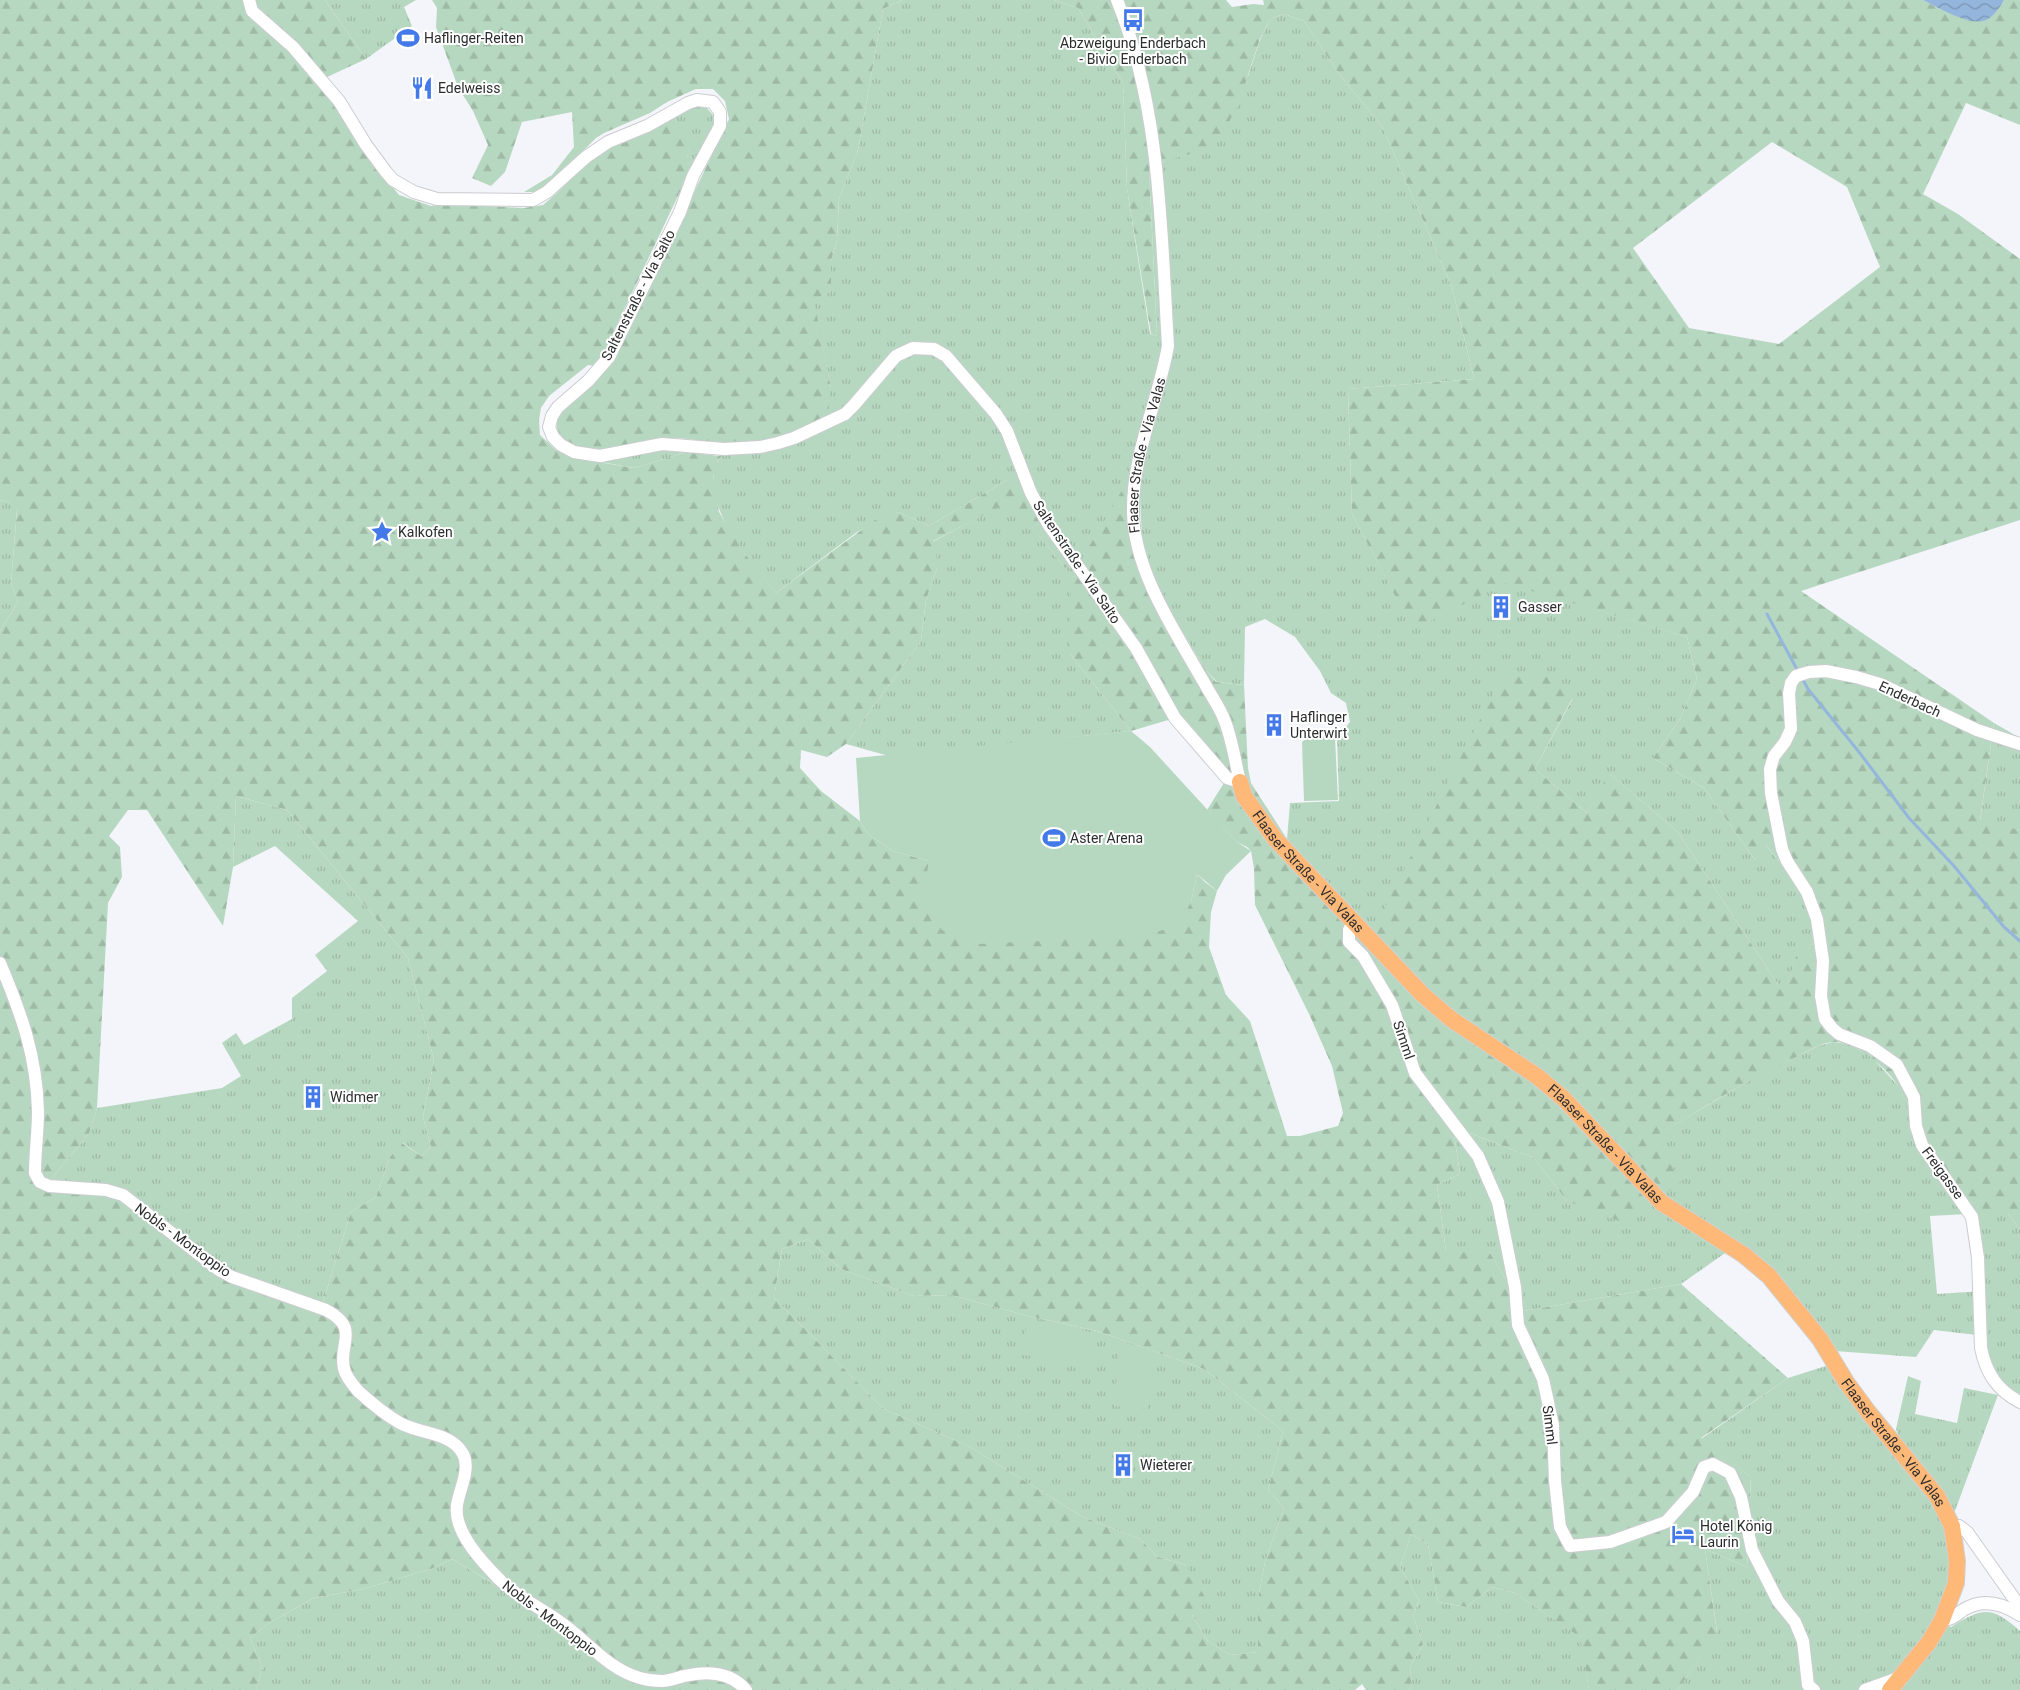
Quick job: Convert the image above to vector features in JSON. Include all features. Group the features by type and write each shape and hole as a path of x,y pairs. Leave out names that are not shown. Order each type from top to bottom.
{"main road":[{"name":"Flaaser Straße - Via Valas","path":"1240,782 1244,796 1276,840 1422,994 1451,1019 1538,1077 1563,1098 1662,1203 1744,1255 1770,1276 1820,1339 1846,1382 1869,1413 1937,1496 1952,1526 1957,1561 1956,1583 1942,1620 1930,1642 1890,1690"}],"street":[{"name":"Saltenstraße - Via Salto","path":"249,0 252,11 258,18 293,47 339,101 361,138 393,180 414,192 437,199 533,200 547,192 586,158 608,142 647,126 688,103 697,100 713,102 720,112 720,126 693,176 680,212 609,357 588,381 558,407 552,416 549,428 553,436 561,446 574,452 600,456 662,444 724,449 760,447 778,443 794,438 845,414 896,356 913,348 934,348 946,356 996,414 1007,431 1031,493 1048,524 1136,648 1175,718 1227,778 1240,782"},
{"name":"Flaaser Straße - Via Valas","path":"1117,0 1138,60 1158,173 1168,346 1137,470 1134,489 1134,534 1154,593 1224,719 1240,782"},
{"name":"Enderbach","path":"1796,676 1809,672 1826,672 1880,684 1976,730 2020,744"},
{"name":"Freigasse","path":"1796,676 1790,688 1791,729 1785,742 1774,756 1770,769 1770,786 1778,834 1787,861 1808,892 1817,919 1823,961 1822,996 1825,1019 1839,1034 1870,1046 1897,1065 1908,1082 1914,1097 1916,1126 1922,1145 1972,1217 1978,1258 1981,1348 1984,1362 1994,1382 2005,1393 2020,1402"},
{"name":"Simml","path":"1354,921 1349,930 1349,942 1363,956 1392,1005 1415,1073 1478,1156 1498,1202 1515,1287 1518,1325 1543,1379 1553,1425 1555,1481 1560,1527 1570,1546 1610,1542 1666,1522 1693,1492 1704,1467 1713,1464 1730,1473 1741,1496 1752,1550 1778,1601 1796,1622 1803,1641 1808,1685 1814,1690"},
{"name":"Nobls - Montoppio","path":"0,963 19,1008 32,1053 38,1110 35,1174 40,1182 49,1186 106,1190 123,1196 219,1270 232,1277 326,1310 335,1315 345,1328 347,1337 344,1370 359,1392 400,1423 448,1440 461,1451 466,1461 464,1479 457,1505 457,1522 463,1536 501,1581 562,1624 610,1663 632,1675 648,1680 664,1681 697,1673 717,1673 734,1679 746,1690"},
{"path":"1952,1526 1959,1526 1966,1532 2020,1607"},
{"path":"1942,1620 1954,1618 1964,1610 1985,1602 2007,1608 2020,1615"},
{"path":"1864,1690 1901,1677"}],"green space":[{"path":"0,0 325,0 366,59 325,78 363,150 399,195 431,206 444,204 524,208 543,205 590,159 628,138 665,123 682,128 692,136 687,158 687,177 603,354 594,366 588,365 549,396 541,408 539,420 540,435 556,450 575,458 634,468 687,452 719,456 722,452 716,443 671,438 607,448 582,448 571,444 562,437 557,429 557,421 560,413 566,406 594,382 661,257 729,119 725,101 713,89 696,89 667,102 650,113 596,138 560,174 538,192 524,192 552,175 574,147 572,112 522,122 505,172 491,186 472,178 488,145 473,111 458,87 436,27 437,8 432,0 902,0 883,9 858,150 839,199 837,240 831,261 831,291 814,300 831,388 828,416 796,434 731,445 718,460 713,477 719,512 746,555 776,593 879,517 898,512 929,526 1007,480 1016,479 1070,565 1065,568 1011,501 933,541 936,547 937,568 926,600 921,641 846,744 827,757 801,750 800,768 821,791 860,821 868,834 893,851 929,861 1191,902 1197,874 1217,891 1211,912 1209,947 1226,995 1250,1021 1287,1136 1300,1136 1338,1126 1343,1113 1332,1066 1310,1016 1255,905 1254,868 1251,851 1237,842 1207,810 1227,778 1175,718 1131,731 1070,654 1071,577 1131,475 1128,506 1158,591 1205,669 1216,682 1244,685 1248,768 1251,783 1287,839 1365,921 1377,923 1500,680 1545,672 1573,697 1535,769 1587,813 1609,773 1678,832 1779,986 1787,985 1798,950 1810,948 1817,934 1802,889 1766,845 1755,860 1704,788 1653,758 1680,719 1697,679 1687,637 1505,583 1413,630 1352,514 1348,389 1474,379 1452,287 1382,126 1339,74 1304,21 1284,14 1270,19 1260,39 1238,105 1221,137 1213,145 1201,151 1165,161 1149,168 1157,336 1151,334 1127,189 1123,83 1078,8 1054,0 1226,0 1232,7 1253,4 1264,5 1263,0 1923,0 1942,10 2001,5 2004,0 2020,0 2020,125 1966,103 1923,194 1958,214 2020,259 2020,520 1801,591 1994,723 1980,820 2020,830 2020,1229 2008,1214 1967,1214 1915,1147 1903,1095 1894,1081 1871,1058 1852,1046 1842,1043 1828,1043 1808,1051 1742,1085 1658,1135 1681,1183 1622,1222 1567,1201 1534,1158 1470,1133 1454,1134 1460,1174 1437,1185 1446,1251 1489,1251 1524,1311 1681,1284 1788,1378 1701,1438 1751,1477 1747,1567 1705,1549 1717,1632 1678,1690 1589,1690 1580,1637 1515,1593 1492,1587 1466,1607 1438,1602 1428,1544 1411,1534 1400,1567 1419,1600 1413,1616 1423,1644 1410,1667 1412,1686 1409,1690 1366,1690 1362,1684 1355,1690 666,1690 666,1686 650,1684 503,1589 452,1559 431,1569 363,1589 314,1598 269,1623 250,1638 262,1667 256,1690 0,1690 0,631 18,602 11,583 17,510 8,502 0,500","holes":["1772,142 1847,187 1880,267 1779,344 1689,328 1633,248","236,796 287,810 408,958 434,1060 423,1117 431,1147 421,1156 402,1143 390,1157 376,1197 351,1212 322,1305 244,1286 120,1193 50,1180 89,1134 97,1108 108,903 122,877 120,847 109,836 128,810 147,810 223,926 233,867","808,1239 841,1269 914,1296 951,1295 1024,1315 1097,1331 1204,1369 1283,1431 1268,1490 1284,1508 1265,1562 1258,1598 1258,1652 1230,1655 1208,1641 1192,1615 1205,1597 1186,1565 1158,1557 1140,1539 1083,1517 970,1447 884,1409 774,1298 782,1249"]},
{"path":"325,0 416,0 404,7 412,26 366,59"},
{"path":"902,0 1054,0 1078,8 1123,83 1127,189 1150,334 1157,336 1149,168 1165,161 1248,76 1260,40 1270,19 1284,14 1304,21 1339,74 1382,126 1452,287 1474,379 1348,389 1352,514 1413,629 1505,582 1687,637 1697,679 1680,719 1653,758 1704,788 1755,860 1765,844 1802,889 1817,934 1810,948 1798,951 1787,986 1779,986 1678,832 1610,774 1587,813 1535,769 1573,698 1377,924 1365,921 1287,839 1290,803 1339,801 1337,737 1350,722 1346,703 1331,693 1320,671 1295,637 1265,619 1245,627 1244,685 1217,682 1205,669 1158,591 1142,539 1139,478 1070,654 1131,731 889,756 846,744 921,641 926,600 937,568 932,542 1011,500 1065,568 1069,564 1007,480 929,526 898,512 857,532 776,593 737,542 716,500 713,480 717,461 731,445 831,388 813,300 831,291 831,261 837,240 839,199 858,150 883,9"},
{"path":"695,106 706,107 713,115 713,130 687,177 687,158 691,136 665,123"},
{"path":"664,449 687,452 634,468 596,461 622,458"},
{"path":"0,500 8,502 17,509 11,583 18,602 0,631"},
{"path":"1994,723 2020,738 2020,830 1980,821"},
{"name":"Aster Arena","path":"1131,731 1150,747 1237,842 1251,851 1226,875 1217,891 1197,874 1191,902 1179,925 1143,936 979,944 942,930 922,902 929,861 893,851 868,834 860,821 856,758"},
{"path":"1335,737 1338,800 1304,801 1302,742 1307,738"},
{"path":"236,796 287,810 408,958 434,1060 423,1117 431,1147 421,1156 403,1143 390,1157 376,1197 351,1212 322,1305 244,1286 50,1180 89,1134 97,1108 222,1088 241,1076 222,1043 236,1033 244,1045 292,1019 292,998 327,971 315,955 358,921 275,846 233,867"},
{"path":"1833,1042 1848,1044 1871,1056 1899,1087 1909,1110 2020,1229 2020,1397 2010,1391 1997,1378 1991,1364 1985,1336 1934,1330 1916,1357 1835,1351 1738,1244 1681,1284 1524,1311 1489,1251 1446,1251 1437,1185 1460,1174 1454,1134 1470,1133 1534,1158 1567,1201 1657,1135 1764,1072 1818,1046","holes":["1967,1214 1983,1291 1937,1294 1930,1216"]},
{"path":"808,1239 841,1269 914,1296 951,1295 1024,1315 1097,1331 1204,1369 1283,1431 1268,1490 1284,1508 1265,1562 1258,1598 1258,1652 1230,1655 1208,1641 1192,1615 1186,1565 1158,1557 1140,1539 1083,1517 970,1447 884,1409 774,1298 782,1249"},
{"path":"1029,1320 1095,1333 1090,1365 1019,1354"},
{"path":"1120,1341 1154,1351 1148,1409 1114,1406"},
{"path":"1829,1365 1900,1440 1896,1429 1908,1376 1921,1381 1915,1414 1957,1423 1964,1388 1998,1395 1946,1535 1952,1565 1949,1590 1937,1622 1951,1627 1971,1616 1986,1612 1994,1613 2020,1631 2020,1690 1678,1690 1717,1631 1705,1549 1747,1567 1751,1477 1701,1439 1788,1378"},
{"path":"1411,1534 1428,1544 1438,1602 1466,1607 1492,1587 1515,1593 1581,1637 1589,1690 1409,1690 1412,1686 1410,1667 1423,1644 1413,1616 1419,1600 1400,1567"},
{"path":"452,1559 666,1686 666,1690 256,1690 262,1667 250,1638 269,1623 314,1598 363,1589 431,1569"}],"water":[{"path":"1923,0 2004,0 1991,17 1986,20 1972,21 1963,19"}],"waterway":[{"path":"1767,614 1799,673"},
{"path":"1802,678 1808,689 1909,818 1954,866 2004,927 2020,941"}],"place":[{"name":"Abzweigung Enderbach - Bivio Enderbach","path":"1133,20"},
{"name":"Haflinger-Reiten","path":"408,38"},
{"name":"Edelweiss","path":"422,88"},
{"name":"Kalkofen","path":"382,532"},
{"name":"Gasser","path":"1501,607"},
{"name":"Haflinger Unterwirt","path":"1274,725"},
{"name":"Aster Arena","path":"1054,838"},
{"name":"Widmer","path":"313,1097"},
{"name":"Wieterer","path":"1123,1465"},
{"name":"Hotel König Laurin","path":"1683,1534"}]}
